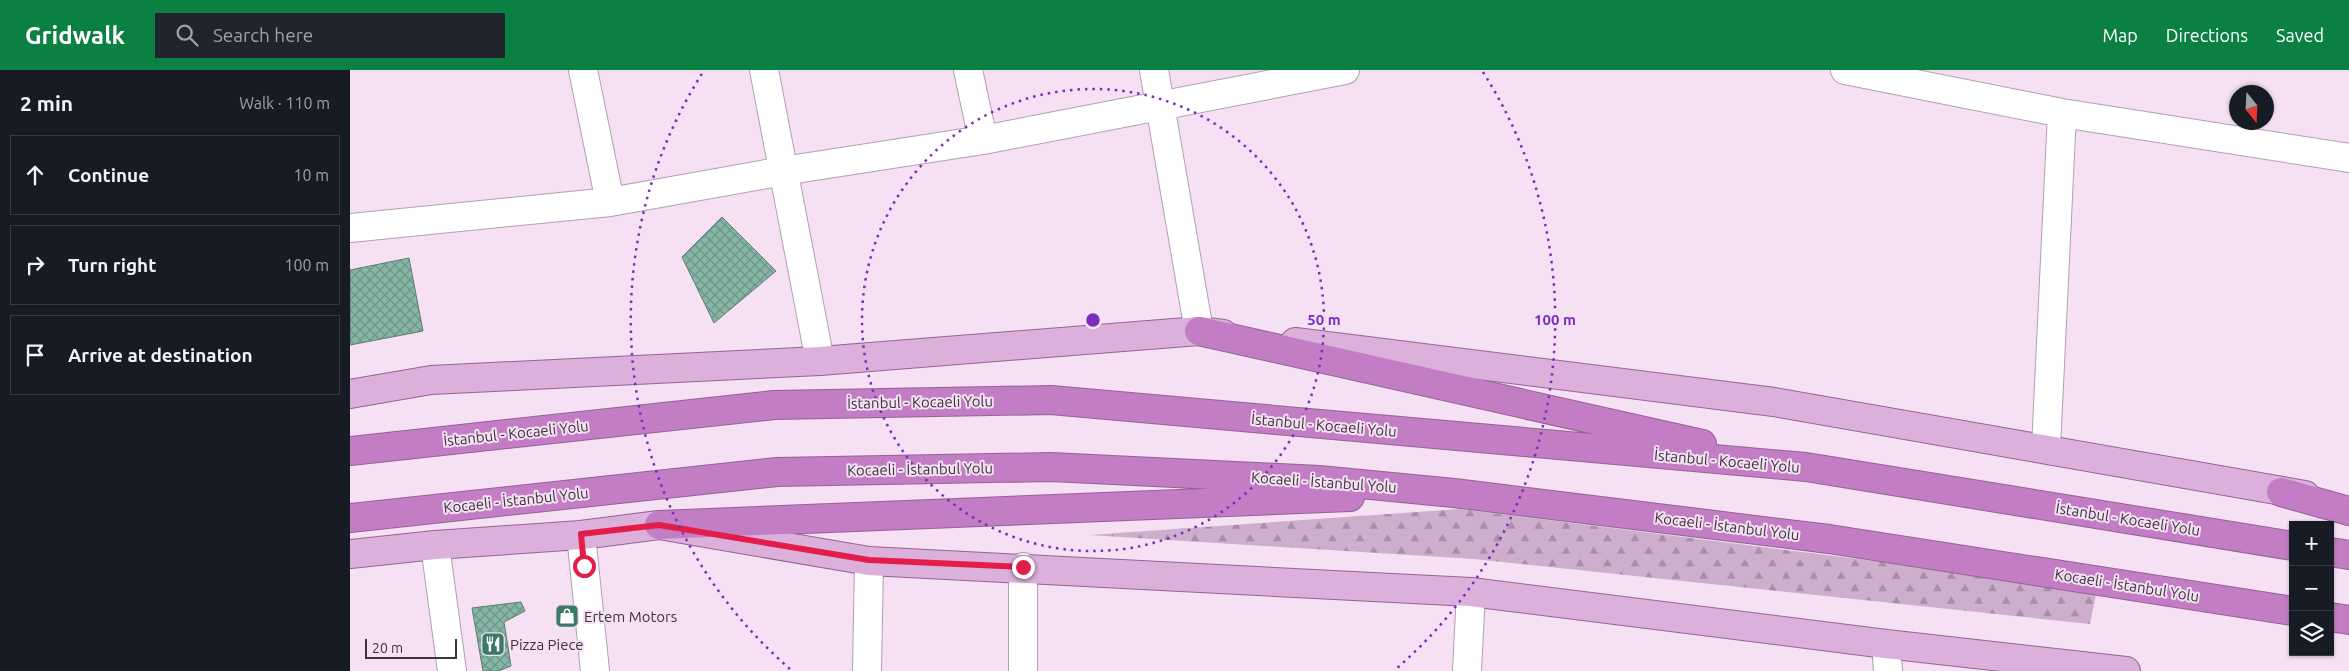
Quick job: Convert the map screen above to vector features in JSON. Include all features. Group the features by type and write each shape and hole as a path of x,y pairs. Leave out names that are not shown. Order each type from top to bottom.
{"highway":[{"path":"1199,331 1806,467"},
{"name":"İstanbul - Kocaeli Yolu","path":"350,451 774,405 1051,400 1806,467 2289,545"},
{"name":"Kocaeli - İstanbul Yolu","path":"350,518 787,472 1051,467 1319,480 1454,493 1829,538 2289,610"},
{"path":"2281,492 2349,510"},
{"path":"659,525 1454,493"},
{"path":"2334,552 2349,554"},
{"path":"2334,618 2349,620"}],"main road":[{"path":"350,394 431,380 820,361 1199,331 1774,402 2046,448 2281,492 2349,501"},
{"path":"350,554 434,545 581,534 659,525 869,560 1471,592 1886,644 2126,671"}],"street":[{"path":"583,70 610,202"},
{"path":"764,70 820,361"},
{"path":"968,70 983,140"},
{"path":"1154,70 1199,331"},
{"path":"350,228 610,202 784,171 983,140 1345,70"},
{"path":"1845,70 2062,113 2349,158"},
{"path":"2046,448 2062,113"},
{"path":"581,534 595,671"},
{"path":"434,545 452,671"},
{"path":"867,671 869,560"},
{"path":"1023,567 1023,671"},
{"path":"1467,671 1471,592"},
{"path":"1886,644 1888,671"}],"green space":[{"path":"1460,509 2097,589 2090,624 1474,559 1089,535"}],"building":[{"path":"722,217 776,271 714,323 682,257"},
{"path":"409,258 423,331 350,345 350,270"},
{"name":"Pizza Piece","path":"521,602 525,611 504,622 511,666 498,671 483,671 472,608"}],"place":[{"name":"Ertem Motors","path":"567,616"},
{"name":"Pizza Piece","path":"493,644"}],"route":[{"path":"584,566 581,534 659,525 869,560 1023,567"}]}
